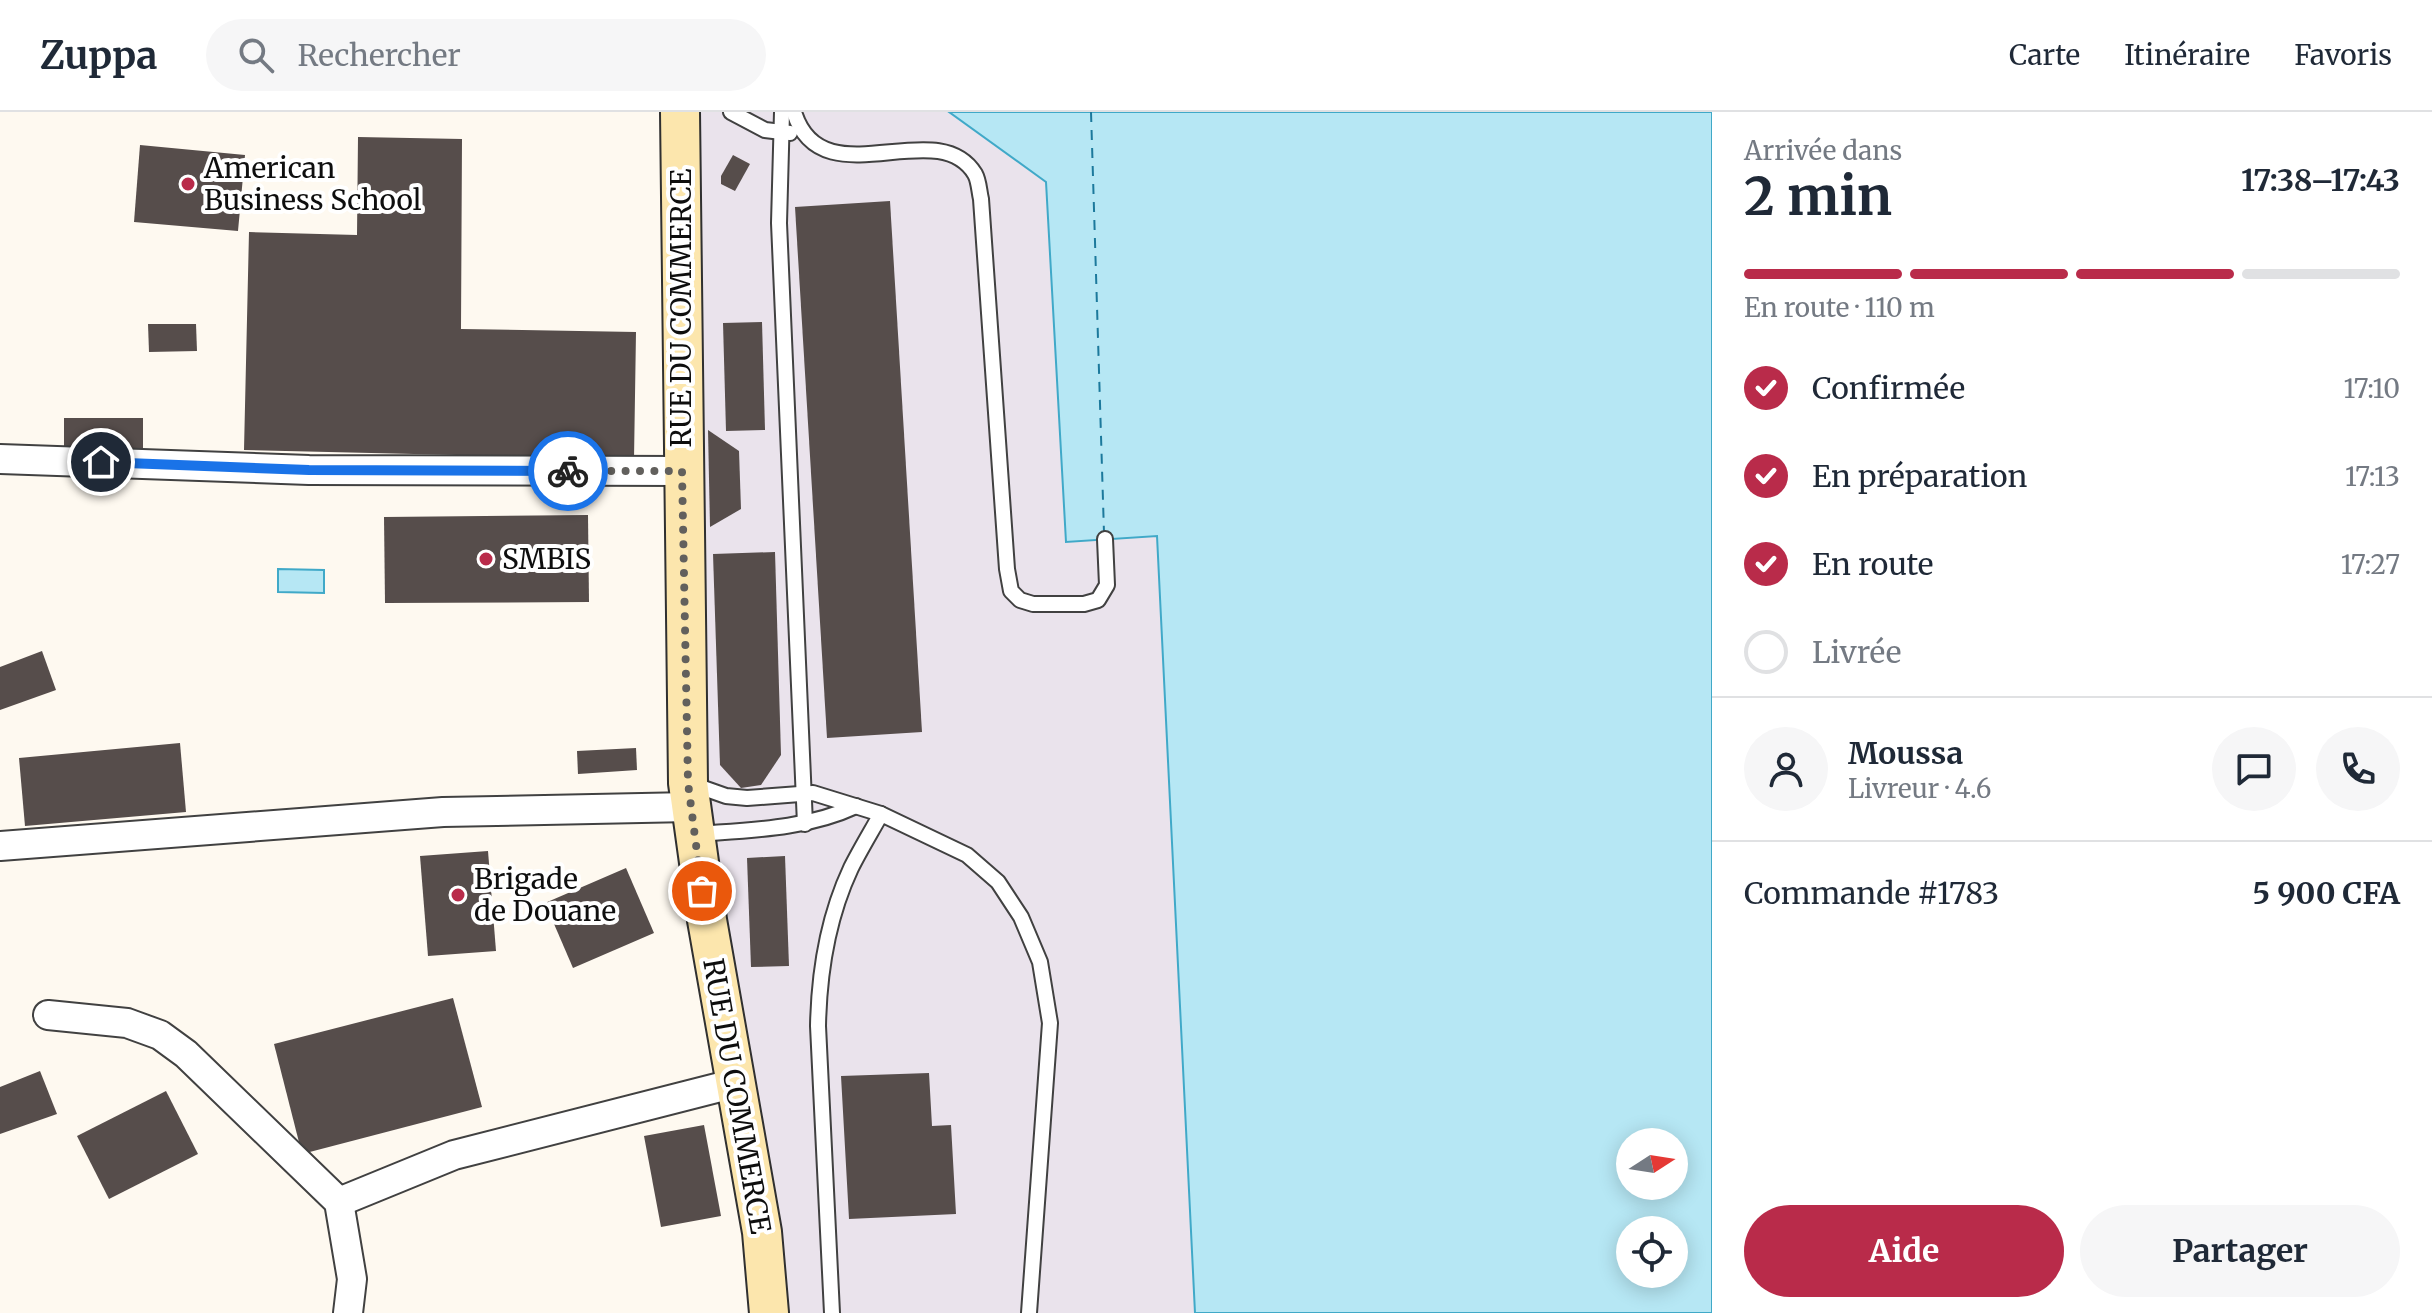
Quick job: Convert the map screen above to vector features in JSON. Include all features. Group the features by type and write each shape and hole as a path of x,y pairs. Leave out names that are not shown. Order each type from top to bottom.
{"street":[{"name":"RUE DU COMMERCE","path":"680,112 682,471 690,808 762,1232 769,1313"},
{"path":"0,459 309,470 682,471"},
{"path":"0,846 443,812 690,808"},
{"path":"48,1015 127,1023 160,1035 186,1054 339,1202 352,1279 348,1313"},
{"path":"339,1202 454,1155 736,1083"}],"lane":[{"path":"731,112 765,130 781,134 801,132"},
{"path":"782,112 779,223 805,824"},
{"path":"794,112 801,132 829,151 846,153 922,147 947,149 964,159 976,176 981,199 1011,591 1020,600 1033,604 1084,604 1098,600 1107,585 1105,539"},
{"path":"690,808 726,796 747,798 802,792 829,796 881,814 967,855 998,882 1021,917 1040,962 1050,1023 1029,1313"},
{"path":"690,808 805,824 856,806"},
{"path":"832,1313 819,993 828,941 842,892 881,814"}],"shaded area":[{"path":"680,112 1381,112 1463,1313 769,1313 707,920"}],"water":[{"path":"949,112 1712,112 1712,1313 1195,1313 1157,536 1066,542 1046,182"},
{"path":"278,569 324,570 324,593 278,592"}],"building":[{"path":"358,137 462,139 461,329 636,332 634,459 244,450 249,232 357,235"},
{"path":"140,145 245,155 238,231 134,222"},
{"path":"733,155 750,164 735,191 721,184 721,176"},
{"path":"890,201 922,732 827,738 795,207"},
{"path":"762,322 765,430 726,431 723,323"},
{"path":"148,324 196,324 197,351 149,352"},
{"path":"64,418 143,418 143,451 64,451"},
{"path":"708,430 739,451 741,509 710,527"},
{"name":"SMBIS","path":"588,515 589,602 385,603 384,517"},
{"path":"775,552 781,755 761,785 741,788 720,765 713,554"},
{"path":"42,651 56,690 0,710 0,667"},
{"path":"180,743 186,812 25,826 19,758"},
{"path":"636,748 637,770 578,774 577,751"},
{"path":"488,851 496,951 428,956 420,856"},
{"path":"785,856 789,966 751,967 747,858"},
{"path":"626,868 654,933 573,968 545,903"},
{"path":"453,998 482,1107 302,1154 274,1044"},
{"path":"40,1071 57,1114 0,1134 0,1087"},
{"path":"929,1073 932,1126 951,1125 956,1214 849,1219 841,1076"},
{"path":"166,1091 198,1154 109,1199 77,1136"},
{"path":"704,1125 721,1216 661,1227 644,1136"}],"ferry route":[{"path":"1091,112 1104,533"}],"way so far":[{"path":"568,471 682,471 688,783 702,891"}],"place":[{"name":"American Business School","path":"188,184"},
{"name":"SMBIS","path":"486,559"},
{"name":"Brigade de Douane","path":"458,895"}],"route":[{"path":"101,462 309,470 568,471"}]}
